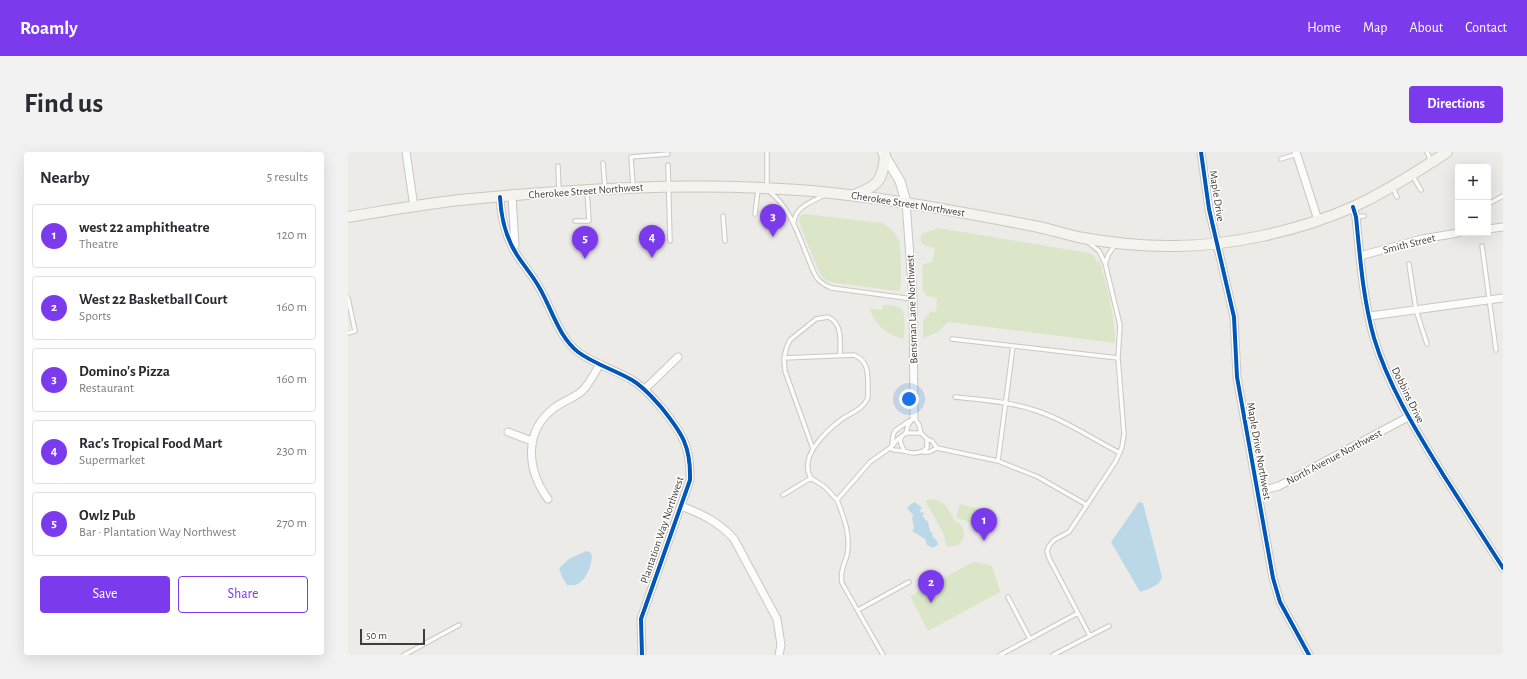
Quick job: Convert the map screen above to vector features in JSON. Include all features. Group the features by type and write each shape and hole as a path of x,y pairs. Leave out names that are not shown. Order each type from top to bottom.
{"main road":[{"name":"Cherokee Street Northwest","path":"348,217 460,200 587,190 668,186 762,189 854,195 906,202 1050,229 1082,238 1165,246 1216,243 1251,238 1318,220 1353,207 1392,187 1447,152"},
{"path":"854,195 871,188 879,181 883,170 884,153"}],"street":[{"path":"406,152 414,207"},
{"name":"Maple Drive","path":"1201,152 1209,209 1216,243"},
{"path":"884,153 900,181 906,202"},
{"path":"1297,153 1318,220"},
{"name":"Plantation Way Northwest","path":"512,196 516,253"},
{"name":"Plantation Way Northwest","path":"500,197 504,224 516,253 539,287 560,331 579,353 634,381 645,389 676,426 687,448 690,467 690,480 641,619 642,655"},
{"name":"Bensman Lane Northwest","path":"906,202 913,299 913,418"},
{"name":"Dobbins Drive","path":"1353,207 1356,217 1360,256 1374,337 1383,363 1408,417 1503,568"},
{"path":"1491,229 1503,227"},
{"name":"Smith Street","path":"1360,256 1422,239 1455,234"},
{"name":"Maple Drive Northwest","path":"1216,243 1234,317 1237,377 1273,578 1280,602 1309,655"},
{"path":"1370,316 1503,298"},
{"path":"645,389 678,356"},
{"path":"548,499 541,489 536,477 531,458 532,441 542,420 555,407 582,390 600,364"},
{"name":"North Avenue Northwest","path":"1257,492 1279,486 1408,417"},
{"path":"508,432 532,441"},
{"path":"681,506 705,516 717,523 734,539 776,615 781,644 779,655"}],"lane":[{"path":"755,214 762,189 767,152"},
{"path":"1427,152 1432,162"},
{"path":"1281,159 1297,153"},
{"path":"633,187 631,157 668,154"},
{"path":"603,163 605,189"},
{"path":"668,165 670,241"},
{"path":"558,166 560,192"},
{"path":"1412,175 1421,190"},
{"path":"1392,187 1397,197"},
{"path":"762,189 779,199 794,223 816,277 826,286 913,299"},
{"path":"576,221 588,220 587,190"},
{"path":"794,223 794,217 800,209 829,193"},
{"path":"1491,202 1503,196"},
{"path":"723,216 725,241"},
{"path":"1356,217 1364,216"},
{"path":"1082,238 1099,251 1106,263 1120,325 1118,358 1124,434 1120,453 1087,505 1069,532 1054,540 1047,551 1049,558 1090,636"},
{"path":"1106,263 1110,251 1118,242"},
{"path":"1482,246 1496,350"},
{"path":"1409,264 1416,310 1427,344"},
{"path":"348,298 355,331 348,333"},
{"path":"813,449 785,371 784,358 787,346 790,340 810,323 822,317 832,319 838,325 840,355"},
{"path":"952,339 1118,358"},
{"path":"998,461 1012,346"},
{"path":"784,358 854,355 864,361 867,368 868,397 863,405 842,420 820,441 813,449 807,465 808,474 811,478 825,487 837,500 846,522 848,541 847,554 841,577 842,583 883,655"},
{"path":"955,397 1006,402 1032,409 1064,423 1120,453"},
{"path":"837,500 870,462 906,433 913,418"},
{"path":"913,418 919,425 921,433 938,448 998,461 1038,477 1087,505"},
{"path":"891,446 895,431 913,418"},
{"path":"906,433 921,433"},
{"path":"902,436 900,441 904,451"},
{"path":"923,452 927,448 927,439"},
{"path":"891,446 894,450 909,453 929,452 938,448"},
{"path":"783,494 811,478"},
{"path":"858,610 909,582"},
{"path":"1008,597 1030,639"},
{"path":"1000,655 1078,613"},
{"path":"404,655 459,625"},
{"path":"1052,655 1109,626"}],"green space":[{"path":"805,214 882,223 890,228 896,235 900,245 900,290 898,291 835,283 825,280 819,272 800,225 799,219 801,215"},
{"path":"938,228 1089,253 1094,256 1097,262 1100,261 1108,291 1114,322 1115,343 948,322 938,332 923,338 923,321 931,311 936,312 937,298 927,296 923,291 923,264 932,262 935,248 929,247 922,243 921,237 922,234"},
{"path":"883,305 895,306 902,309 904,316 903,339 887,332 874,319 870,308 882,310"},
{"path":"925,500 937,500 941,502 947,508 955,521 961,525 964,534 958,545 946,546 944,535"},
{"path":"960,504 986,511 982,526 956,518"},
{"path":"976,562 992,566 1000,592 928,631 910,596 971,563"}],"water":[{"path":"915,502 922,508 920,510 921,513 923,512 924,514 922,516 928,522 930,531 933,534 932,536 937,541 938,545 933,548 927,545 925,539 912,531 914,528 912,517 914,516 907,508"},
{"path":"1139,502 1143,503 1162,577 1159,583 1140,592 1111,542"},
{"path":"586,551 590,552 592,556 586,576 578,584 567,585 559,568 569,559"}],"cycle path":[{"path":"1201,152 1209,209 1234,317 1237,377 1273,578 1280,602 1309,655"},
{"path":"500,197 503,220 510,242 544,295 565,338 571,346 584,356 625,376 644,389 675,425 684,440 687,449 690,480 641,619 642,655"},
{"path":"1353,207 1356,217 1362,278 1370,323 1387,374 1404,409 1424,443 1503,568"}],"place":[{"name":"Domino's Pizza","path":"773,237"},
{"name":"Rac's Tropical Food Mart","path":"652,258"},
{"name":"Owlz Pub","path":"585,259"},
{"name":"west 22 amphitheatre","path":"984,541"},
{"name":"West 22 Basketball Court","path":"931,603"}]}
